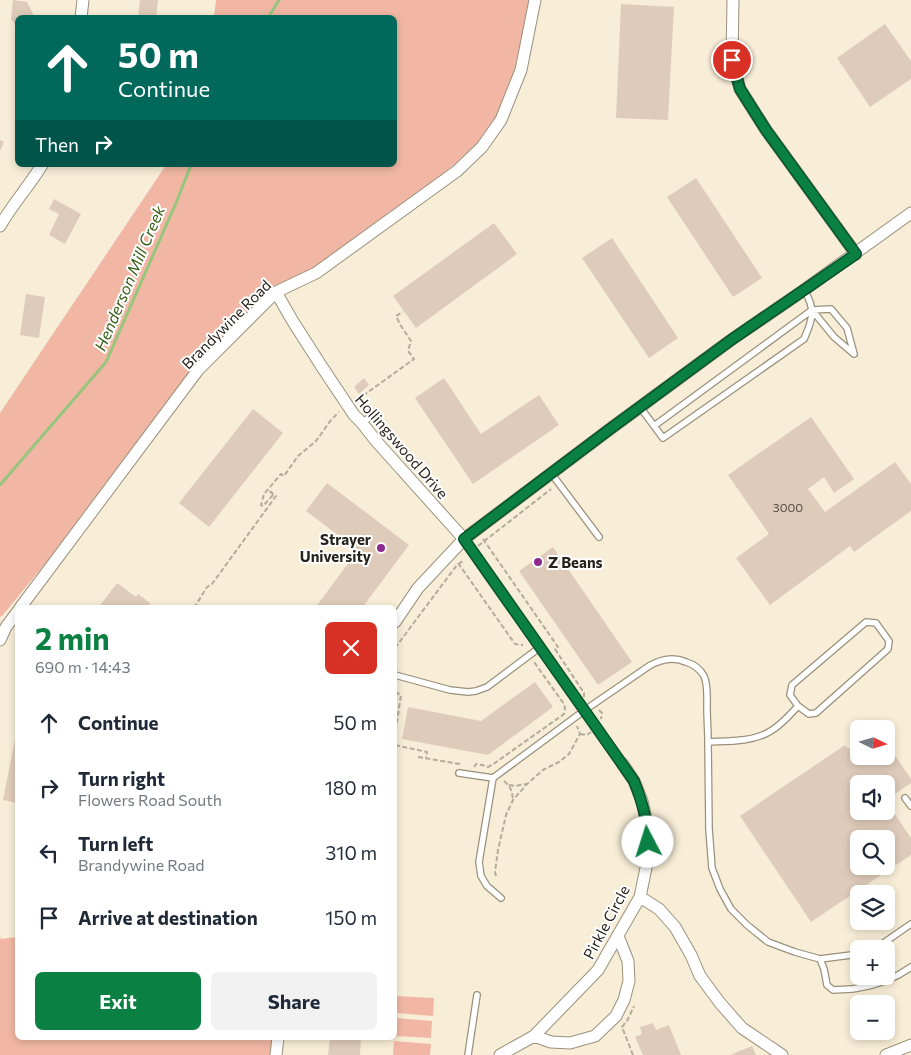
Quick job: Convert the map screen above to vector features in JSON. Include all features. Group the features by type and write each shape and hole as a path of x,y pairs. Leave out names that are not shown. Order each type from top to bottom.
{"street":[{"path":"82,15 83,0"},
{"name":"Brandywine Road","path":"22,605 198,370 276,292 316,273 457,171 482,147 501,120 521,70 535,0"},
{"path":"733,0 732,60 740,89 766,130 856,254"},
{"path":"0,226 41,167"},
{"path":"397,619 418,588 464,539 731,340 856,254 911,213"},
{"name":"Hollingswood Drive","path":"276,292 344,402 376,441 464,539"},
{"path":"0,640 6,627 15,615"},
{"name":"Pirkle Circle","path":"500,1055 534,1036 598,970 640,897 648,858 648,827 642,801 634,781 622,763"},
{"path":"640,897 659,909 675,927 691,955 700,976 742,1028 782,1055"},
{"path":"534,1036 551,1042 570,1042 595,1036 616,1016 624,1000 629,981 628,960 618,936"},
{"path":"276,1055 278,1040"},
{"path":"886,1055 900,1052 911,1045"}],"lane":[{"path":"640,407 663,438 804,339 812,320 812,310 810,299 804,290"},
{"path":"654,426 812,310 832,309 847,328 854,354 834,337 812,310"},
{"path":"362,423 376,412"},
{"path":"551,473 599,537"},
{"path":"464,539 539,648 622,763"},
{"path":"866,622 876,623 889,641 888,649 816,713 809,714 798,706 790,695 792,685 866,622"},
{"path":"397,676 450,690 476,691 487,686 539,648"},
{"path":"501,898 487,886 481,876 479,862 493,778 584,710 658,661 668,658 680,659 698,669 704,676 707,690 712,868 720,889 731,909 768,942 820,959 850,955"},
{"path":"708,742 747,740 768,733 788,718 798,706"},
{"path":"459,773 493,778"},
{"path":"906,798 911,806"},
{"path":"888,940 911,924"},
{"path":"820,959 827,985 833,990 857,988 880,982 911,967"},
{"path":"468,1055 477,995"}],"path":[{"path":"353,403 414,359 408,351 411,341 396,316 403,312"},
{"path":"274,494 263,506 260,505 264,494 281,474 284,476 298,456 316,441 339,412"},
{"path":"476,547 550,489"},
{"path":"268,490 274,494"},
{"path":"196,605 201,595 212,584 276,496 274,494"},
{"path":"481,537 558,647 550,653"},
{"path":"397,645 458,563 464,561"},
{"path":"458,563 515,644 523,645"},
{"path":"555,649 584,693 584,697"},
{"path":"474,767 476,764 488,767 492,765 564,714 566,709 564,704 534,662"},
{"path":"397,693 402,695 397,723"},
{"path":"598,710 602,713 601,719 603,723"},
{"path":"496,876 498,850 506,815 513,800 543,770 559,762 569,754 580,734 577,726"},
{"path":"580,734 587,735 591,732"},
{"path":"397,745 428,752 426,758"},
{"path":"418,756 464,765"},
{"path":"502,779 512,790 513,800"},
{"path":"509,785 527,784"}],"shaded area":[{"path":"216,0 531,0 512,79 497,124 458,161 402,209 314,272 259,303 201,356 143,444 0,617 0,413 165,167 397,167 397,15 214,15"},
{"path":"0,936 1,939 15,937 15,1040 278,1040 274,1055 0,1055"},
{"path":"397,996 434,998 433,1016 397,1013"},
{"path":"397,1018 432,1021 431,1038 397,1036"},
{"path":"394,1041 431,1044 430,1055 393,1055"}],"building":[{"path":"13,0 27,2 34,15 15,15 15,24 11,19"},
{"path":"140,0 158,0 156,15 138,15"},
{"path":"621,4 674,7 668,120 616,118"},
{"path":"885,24 911,61 911,79 870,107 837,58"},
{"path":"0,140 4,142 0,151"},
{"path":"696,178 762,278 733,297 667,197"},
{"path":"54,199 81,214 65,244 49,235 59,214 49,209"},
{"path":"494,223 517,254 416,328 393,296"},
{"path":"612,238 678,338 649,358 582,258"},
{"path":"26,294 45,297 39,338 20,335"},
{"path":"364,378 369,385 359,394 354,387"},
{"path":"444,378 481,434 539,395 559,425 473,484 415,398"},
{"path":"253,409 283,433 209,527 179,503"},
{"path":"811,417 854,479 834,493 824,477 808,489 825,512 895,462 911,484 911,511 854,552 850,546 770,605 736,558 769,534 728,475"},
{"name":"Strayer University","path":"327,483 409,545 364,605 317,605 358,550 306,511"},
{"path":"553,547 632,662 598,685 519,571"},
{"path":"117,583 136,597 138,594 150,603 149,605 100,605"},
{"path":"535,682 553,707 488,755 402,739 408,707 481,721"},
{"path":"15,739 15,802 3,800"},
{"path":"845,745 848,749 850,748 850,765 895,765 895,755 911,779 911,783 895,794 895,775 850,775 850,820 895,820 895,814 911,838 911,855 895,866 895,830 850,830 850,875 881,875 866,885 850,885 850,896 811,922 740,816"},
{"path":"653,1023 656,1030 669,1025 681,1055 643,1055 635,1037 642,1034 640,1027"},
{"path":"330,1040 361,1040 360,1055 328,1055"},
{"path":"752,1046 756,1055 730,1055"}],"waterway":[{"name":"Henderson Mill Creek","path":"270,15 279,0"},
{"name":"Henderson Mill Creek","path":"0,485 106,362 190,167"}],"place":[{"name":"Strayer University","path":"381,548"},
{"name":"Z Beans","path":"538,562"}],"route":[{"path":"648,842 648,827 642,801 634,781 464,539 731,340 856,254 766,130 740,89 732,60"}]}
